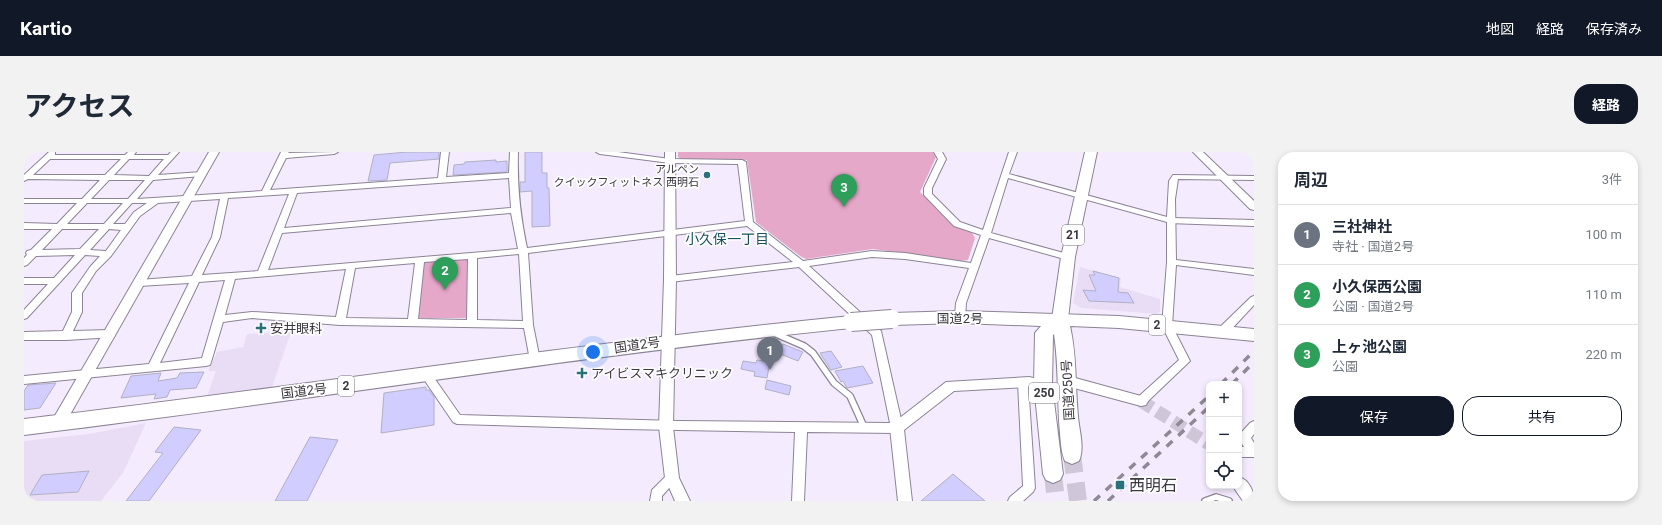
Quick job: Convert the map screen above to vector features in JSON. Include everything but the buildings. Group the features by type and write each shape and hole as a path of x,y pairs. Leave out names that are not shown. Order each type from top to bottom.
{"highway":[{"name":"国道2号","path":"24,427 426,375 668,341 851,322 960,317 1060,319 1119,322 1254,335"},
{"name":"国道250号","path":"1053,474 1043,385 1044,333 1060,319 1065,338 1068,381 1068,416 1072,455"}],"main road":[{"name":"21","path":"1060,319 1068,257 1091,152"}],"street":[{"path":"58,423 214,152"},
{"path":"264,194 284,154 334,152"},
{"path":"442,181 445,152"},
{"path":"514,152 513,175 515,210 523,251 528,325 535,360"},
{"path":"600,152 742,162 749,223 801,264 877,334 897,428 905,501"},
{"path":"938,152 942,159 928,188 928,195 958,224 986,234 1068,257"},
{"path":"960,317 961,303 973,266 986,234 1012,152"},
{"path":"1198,152 1254,207"},
{"path":"25,178 51,154 172,155"},
{"path":"24,263 129,155"},
{"path":"25,315 172,155"},
{"path":"670,156 670,278 666,427 672,478 683,501"},
{"path":"25,178 152,178 202,174"},
{"path":"24,201 156,201 513,175"},
{"path":"1005,176 1172,221 1254,223"},
{"path":"1068,381 1141,401 1184,361 1167,326 1172,262 1173,181 1176,177 1254,178"},
{"path":"262,273 294,191"},
{"path":"152,368 216,238 224,197"},
{"path":"66,336 77,312 77,293 137,214 156,201"},
{"path":"278,231 515,210"},
{"path":"139,283 523,251 749,223"},
{"path":"24,226 128,227"},
{"path":"24,253 83,252 108,254"},
{"path":"670,278 801,264 872,254 973,266"},
{"path":"472,324 474,255"},
{"path":"413,322 420,260"},
{"path":"1172,262 1254,272"},
{"path":"340,321 351,265"},
{"path":"24,380 206,362 232,276"},
{"path":"24,281 56,281"},
{"path":"1222,332 1254,299"},
{"path":"219,319 252,315 340,321 528,325"},
{"path":"24,336 110,334"},
{"path":"426,375 457,419 666,427 725,426 897,428 951,386 1023,383 1043,385"},
{"path":"1014,501 1029,488 1023,383"},
{"path":"1253,452 1244,437 1254,426"},
{"path":"798,501 801,428"},
{"path":"1242,452 1253,452"},
{"path":"656,501 656,494 672,478"},
{"path":"1242,488 1251,501"}],"lane":[{"path":"768,330 804,346 813,353 834,383 850,396 865,428"},
{"path":"1205,501 1216,497 1229,501"}],"shaded area":[{"path":"678,152 933,152 936,157 920,192 952,225 972,233 975,238 968,260 960,261 873,249 806,259 756,222 747,160 681,159 678,157"},
{"path":"468,258 470,316 466,318 417,318 423,264 425,262"},
{"path":"1080,267 1121,278 1120,287 1160,299 1160,311 1157,314 1081,308 1073,303"},
{"path":"291,332 272,387 206,399 216,371 208,371 217,352 243,347 247,334"},
{"path":"146,423 123,473 101,501 24,501 24,441 89,434"}],"tunnel":[{"path":"1141,401 1206,442"},
{"path":"1072,455 1078,501"},
{"path":"1053,474 1056,501"}],"railway":[{"path":"1224,381 1254,351"},
{"path":"1235,381 1254,362"},
{"path":"1094,501 1206,399"},
{"path":"1108,501 1206,410"}],"place":[{"name":"アルペン クイックフィットネス 西明石","path":"707,175"},
{"name":"上ヶ池公園","path":"844,207"},
{"name":"小久保西公園","path":"445,290"},
{"name":"安井眼科","path":"261,328"},
{"name":"三社神社","path":"770,370"},
{"name":"アイビスマキクリニック","path":"582,373"},
{"name":"西明石","path":"1120,485"}],"district":[{"name":"小久保一丁目","path":"727,239"}]}
